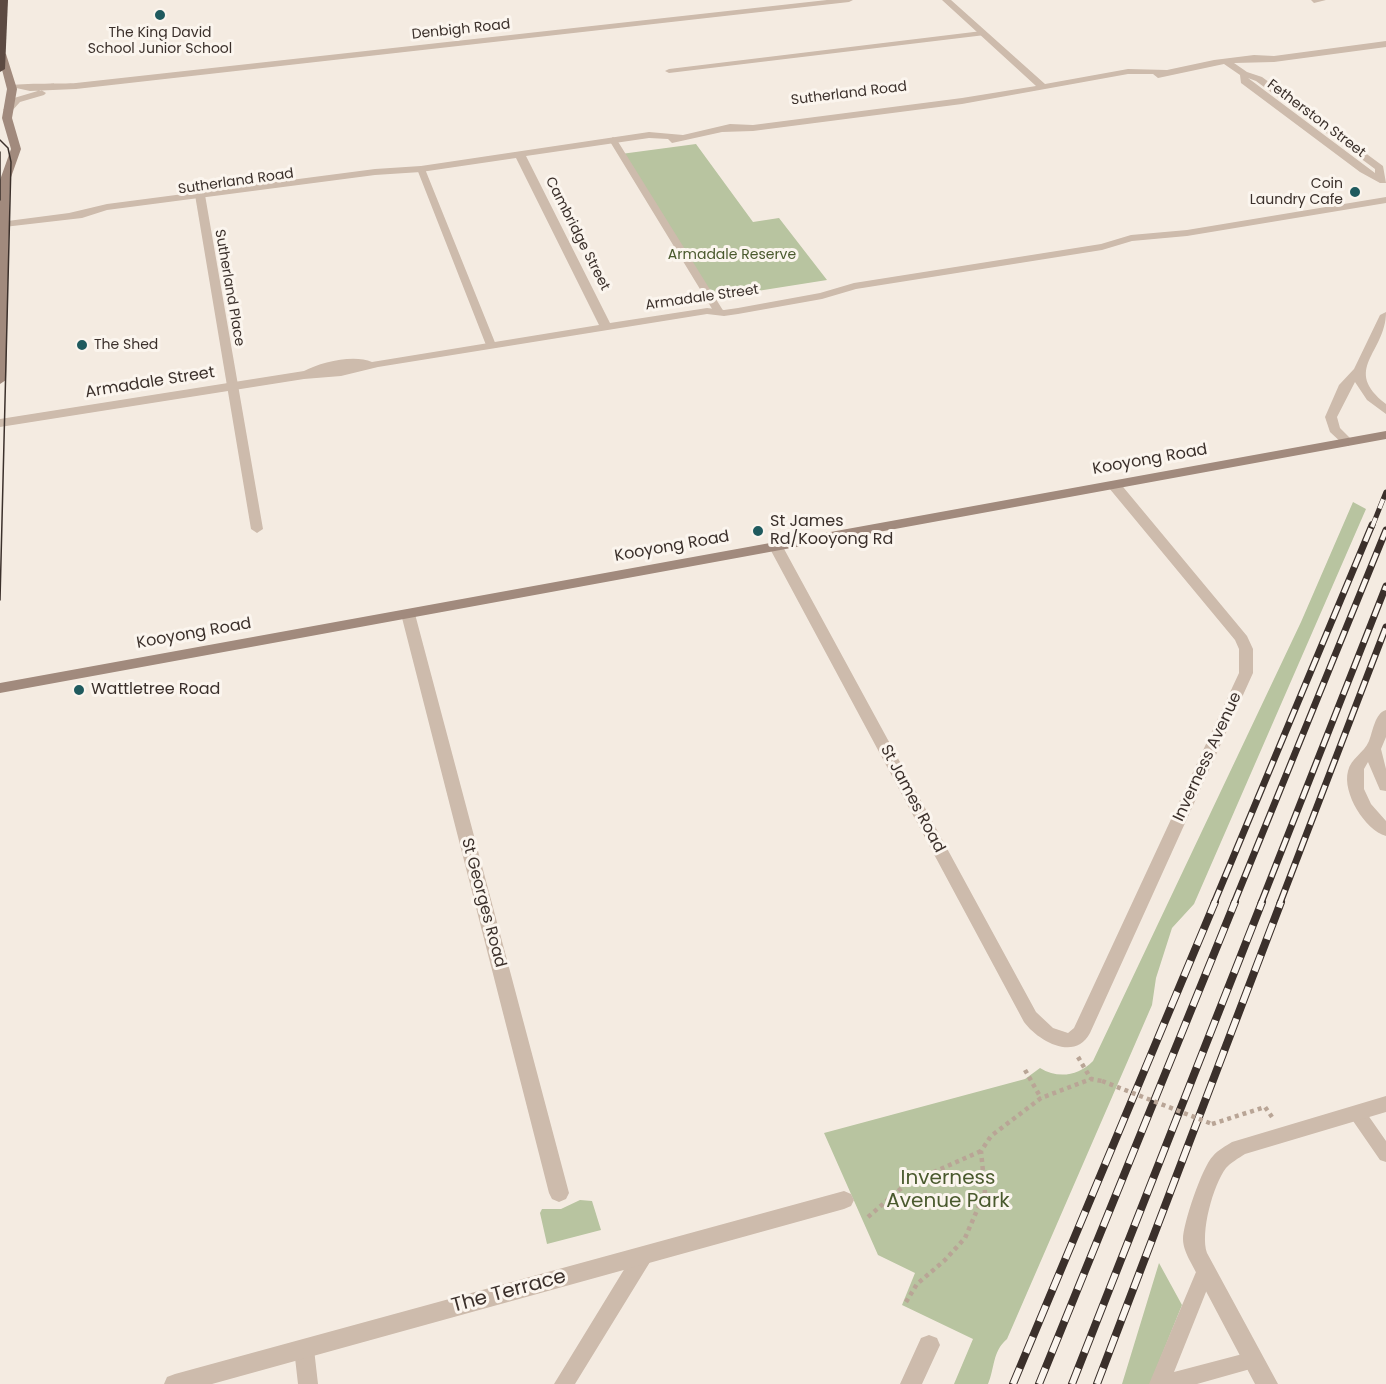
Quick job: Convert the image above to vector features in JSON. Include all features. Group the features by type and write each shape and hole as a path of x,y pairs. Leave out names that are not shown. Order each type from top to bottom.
{"highway":[{"path":"0,69 3,0"}],"street":[{"name":"Denbigh Road","path":"12,86 30,88 76,86 849,0"},
{"path":"946,0 1043,87"},
{"name":"Sutherland Road","path":"4,224 71,216 108,215 200,199 379,178 405,171 583,144 596,148 615,144 667,141 722,129 753,129 883,112 962,101 981,95 1098,77 1129,79 1266,54 1386,38"},
{"name":"Sutherland Road","path":"1254,58 1274,59 1386,44"},
{"path":"0,380 4,224 2,176 16,149 6,118 12,86 2,54"},
{"name":"Fetherston Street","path":"1227,62 1244,74 1259,79 1380,168 1383,181"},
{"name":"Fetherston Street","path":"1244,74 1244,81 1288,115 1362,170 1383,181"},
{"name":"Denbigh Road","path":"8,110 15,102 30,96 76,86"},
{"path":"1279,108 1296,106"},
{"path":"1288,115 1305,113"},
{"path":"1326,142 1342,141"},
{"name":"Cambridge Street","path":"520,155 606,327"},
{"name":"Armadale Street","path":"0,423 304,375 330,376 349,373 376,363 707,311 719,312 822,296 854,286 1102,247 1150,246 1187,233 1386,200"},
{"path":"1347,442 1334,429 1331,417 1345,385 1359,370 1386,315"},
{"path":"1359,370 1359,381 1363,390 1386,411"},
{"name":"Kooyong Road","path":"0,688 1386,435"},
{"name":"Inverness Avenue","path":"1060,1040 1077,1037 1081,1032 1246,673 1248,661 1242,639 1114,485"},
{"name":"St James Road","path":"776,547 1030,1017 1041,1031 1060,1040"},
{"name":"St Georges Road","path":"408,614 559,1193"},
{"path":"1386,715 1373,749 1360,761 1355,774 1365,809 1386,830"},
{"path":"1373,749 1379,772 1386,786"},
{"path":"1267,1384 1205,1272 1193,1242 1194,1229 1206,1191 1219,1162 1239,1148 1386,1104"},
{"name":"The Terrace","path":"175,1384 844,1200"},
{"path":"912,1384 929,1346"}],"lane":[{"path":"1314,1 1322,0"},
{"path":"669,71 982,33"},
{"path":"615,144 719,312"},
{"path":"421,169 491,345"},
{"name":"Sutherland Place","path":"200,199 257,528"},
{"path":"1358,1113 1386,1155"},
{"path":"564,1384 643,1256"},
{"path":"1160,1384 1205,1272"},
{"path":"304,1349 308,1384"},
{"path":"1160,1384 1254,1360"}],"path":[{"path":"1084,1069 1091,1079"},
{"path":"1025,1070 1041,1098"},
{"path":"868,1217 905,1185 981,1151 991,1136 1041,1098 1091,1079 1102,1081 1212,1124 1265,1107 1276,1124"},
{"path":"906,1302 917,1284 945,1260 965,1238 977,1214 985,1192 981,1151"}],"green space":[{"name":"Armadale Reserve","path":"696,144 753,222 779,218 827,280 713,298 621,154"},
{"name":"Inverness Avenue Park","path":"1353,502 1366,509 1194,904 1172,928 1156,978 1152,1005 1007,1339 996,1355 988,1384 954,1384 973,1339 902,1305 915,1273 878,1255 824,1133 1025,1079 1040,1068 1061,1075 1081,1070 1093,1061 1301,622"},
{"path":"580,1200 592,1201 601,1230 547,1244 540,1213 542,1209 561,1209"},
{"path":"1159,1263 1182,1305 1150,1384 1122,1384"}],"tram line":[{"path":"0,140 8,148 11,162 0,600"},
{"path":"0,152 0,200"}],"railway":[{"path":"1372,527 1386,492"},
{"path":"1214,903 1372,525"},
{"path":"1234,903 1386,530"},
{"path":"1261,903 1386,586"},
{"path":"1280,903 1386,627"},
{"path":"1013,1384 1215,902"},
{"path":"1039,1384 1235,902"},
{"path":"1072,1384 1262,902"},
{"path":"1097,1384 1281,902"}],"place":[{"name":"The King David School Junior School","path":"160,15"},
{"name":"Coin Laundry Cafe","path":"1355,192"},
{"name":"The Shed","path":"82,345"},
{"name":"St James Rd/Kooyong Rd","path":"758,531"},
{"name":"Wattletree Road","path":"79,690"}]}
